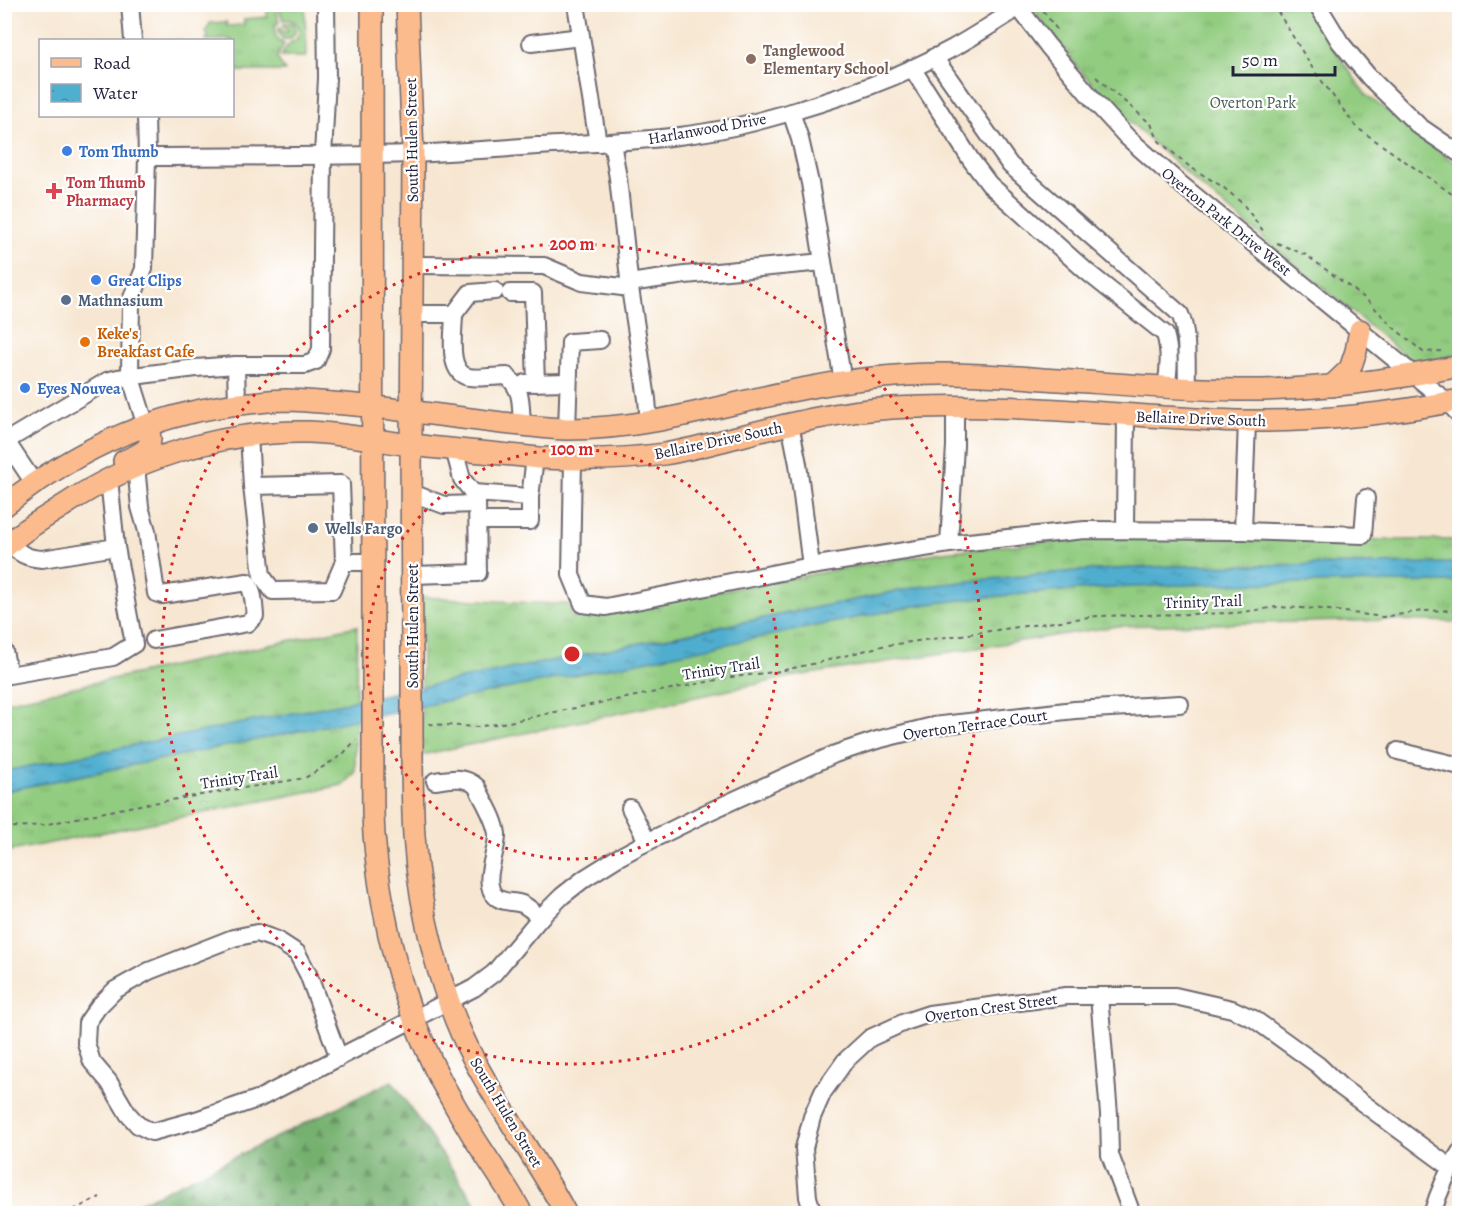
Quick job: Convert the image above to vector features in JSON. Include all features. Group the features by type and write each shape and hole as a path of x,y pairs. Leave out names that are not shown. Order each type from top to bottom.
{"main road":[{"path":"372,4 373,667 366,743 379,877 393,954 428,1054 473,1136 522,1214"},
{"name":"South Hulen Street","path":"407,4 413,153 412,740 414,838 417,864 427,926 448,1000 474,1059 566,1214"},
{"path":"1332,386 1350,369 1360,330"},
{"name":"Bellaire Drive South","path":"4,506 34,483 82,453 129,432 205,409 237,404 284,400 373,406 567,429 639,424 811,387 910,375 978,374 1237,390 1332,386 1460,366"},
{"path":"843,382 849,412"},
{"path":"1162,417 1176,388"},
{"name":"Bellaire Drive South","path":"6,540 109,478 136,466 191,448 249,435 309,432 411,445 573,460 664,454 790,424 849,412 889,408 955,406 1013,408 1247,421 1337,418 1455,406"},
{"path":"632,457 639,424"},
{"path":"59,508 82,483 143,452 150,440 146,426"}],"street":[{"path":"130,4 133,39"},
{"path":"34,483 6,441 107,381 130,375 236,365 305,365 316,361 321,349 323,156 327,78 326,4"},
{"path":"576,4 581,37 605,143 618,178 630,285 647,399 639,424"},
{"path":"1317,4 1340,42 1369,77 1419,126 1460,154"},
{"name":"Harlanwood Drive","path":"147,157 372,155 605,143 722,129 791,112 912,68 976,34 1017,6"},
{"name":"Overton Park Drive West","path":"1017,6 1095,102 1127,137 1178,182 1413,375 1455,406"},
{"path":"531,43 581,37"},
{"path":"934,57 1010,165 1180,314 1183,321 1186,353 1176,388"},
{"path":"912,68 989,184 1086,271 1165,334 1168,344 1169,370 1176,388"},
{"path":"791,112 810,183 843,382"},
{"path":"146,117 144,269 131,300 130,375 146,426"},
{"path":"412,265 544,266 582,282 630,285 685,275 824,262"},
{"path":"522,425 520,393 507,376 468,377 458,371 453,358 454,314 470,293 533,293 536,383"},
{"path":"412,314 454,314"},
{"path":"567,429 570,342 600,340"},
{"path":"236,365 237,404"},
{"path":"515,384 568,382"},
{"path":"949,544 955,406"},
{"path":"1125,530 1126,414"},
{"path":"1243,531 1247,421"},
{"path":"790,424 798,464 811,566"},
{"path":"249,435 252,486 262,576 273,591 332,590 344,562 341,484 252,486"},
{"path":"412,575 478,573 476,506 462,479 454,449"},
{"path":"476,506 530,521 530,496 535,458"},
{"path":"573,460 571,575 583,604 606,607 811,566 949,544 1085,530 1243,531 1363,535 1366,498"},
{"path":"136,466 140,507 147,531 156,593 162,595 247,582 250,585 255,616 248,623 154,640"},
{"path":"4,651 9,675 113,657 134,644 116,547 109,478"},
{"path":"412,493 444,505 476,506 530,496"},
{"path":"6,540 21,554 30,558 42,559 116,547"},
{"path":"344,562 373,562"},
{"name":"Overton Terrace Court","path":"339,1058 308,975 297,953 277,940 257,933 233,938 149,971 115,990 98,1007 87,1023 86,1043 92,1062 109,1082 128,1114 138,1125 152,1131 181,1124 260,1098 339,1058 448,1000 480,985 494,973 540,918 573,886 647,841 835,754 877,740 933,726 1075,710 1180,704"},
{"path":"1398,751 1460,766"},
{"path":"435,781 466,779 477,787 497,834 489,884 491,890 501,900 525,906 540,918"},
{"path":"630,808 647,841"},
{"name":"Overton Crest Street","path":"813,1214 808,1197 804,1148 812,1117 823,1092 845,1060 870,1038 929,1014 1066,996 1174,996 1232,1009 1254,1019 1318,1065 1341,1087 1450,1167"},
{"path":"1099,996 1109,1114 1110,1155 1132,1214"},
{"path":"1432,1214 1439,1189 1460,1152"}],"path":[{"path":"1038,4 1062,38"},
{"path":"1273,4 1312,69 1356,128 1452,194 1460,204"},
{"path":"1095,76 1151,124 1159,141 1190,167 1223,187 1243,204 1266,234"},
{"path":"1273,241 1306,255 1341,280 1366,299 1393,327 1423,352 1442,351"},
{"name":"Trinity Trail","path":"428,723 477,728 732,677 775,672 882,646 1097,616 1236,613 1277,607 1322,609 1383,617 1422,611 1460,610"},
{"name":"Trinity Trail","path":"4,828 43,825 134,806 305,778 366,743"},
{"path":"65,1214 100,1197"}],"green space":[{"path":"267,5 277,5 279,21 275,34 284,44 277,58 285,71 238,71 234,64 234,39 207,39 206,31 210,23 227,22 227,26 243,25 244,19 267,17"},
{"path":"280,5 305,5 306,57 281,57 288,45 297,38 299,30 294,22 283,20"},
{"name":"Overton Park","path":"1030,5 1304,5 1366,95 1459,164 1459,354 1415,364 1197,183 1115,108 1079,69"},
{"path":"292,23 295,27 295,34 290,39 283,39 278,32 280,27 285,33 288,31 283,24"},
{"path":"1103,536 1459,540 1459,622 1396,620 1117,626 790,677 421,755 422,597 568,604 573,618 942,552"},
{"path":"357,626 355,773 342,785 5,852 5,702"},
{"path":"392,1081 482,1213 119,1213"}],"water":[{"path":"1459,563 1459,582 1186,585 1050,592 914,606 5,791 5,771 918,587 1075,571 1173,566"}],"place":[{"name":"Tanglewood Elementary School","path":"751,59"},
{"name":"Tom Thumb","path":"67,151"},
{"name":"Tom Thumb Pharmacy","path":"54,191"},
{"name":"Great Clips","path":"96,280"},
{"name":"Mathnasium","path":"66,300"},
{"name":"Keke's Breakfast Cafe","path":"85,342"},
{"name":"Eyes Nouvea","path":"25,388"},
{"name":"Wells Fargo","path":"313,528"}]}
